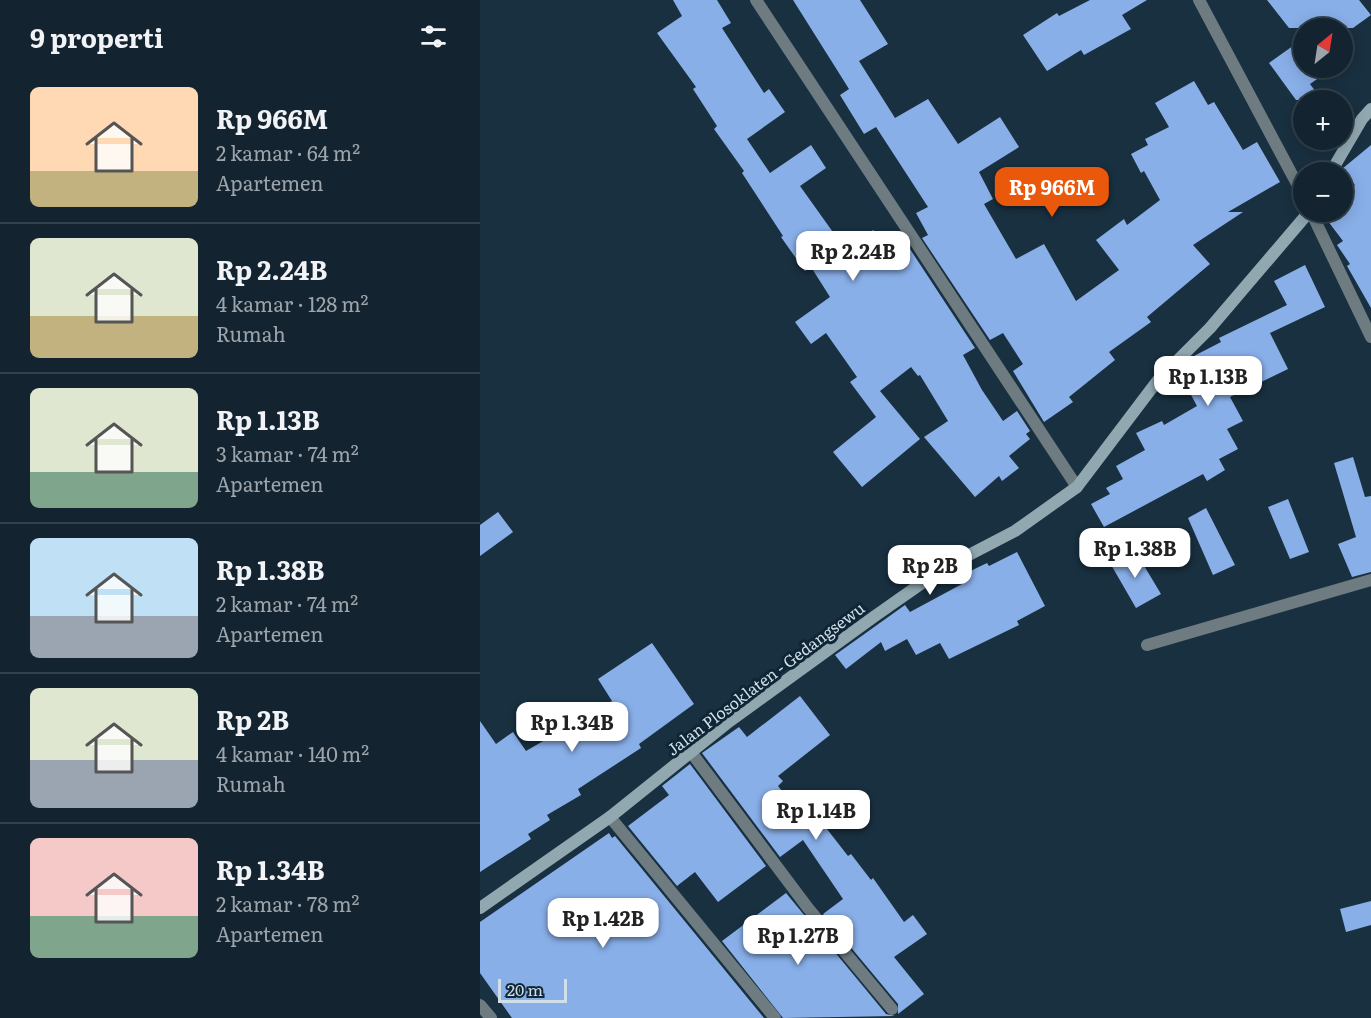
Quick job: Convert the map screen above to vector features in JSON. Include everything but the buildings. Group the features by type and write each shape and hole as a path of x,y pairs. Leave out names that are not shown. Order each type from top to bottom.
{"main road":[{"path":"1338,162 1362,119 1371,109"},
{"name":"Jalan Plosoklaten - Gedangsewu","path":"480,908 610,817 691,752 942,569 1015,531 1077,487 1158,380 1210,328 1301,222"}],"street":[{"path":"756,0 1077,487"},
{"path":"1199,0 1293,176"},
{"path":"1315,222 1371,337"},
{"path":"1147,645 1371,580"},
{"path":"691,752 808,908 892,1009"},
{"path":"610,817 775,1018"},
{"path":"480,1005 491,1018"}]}
